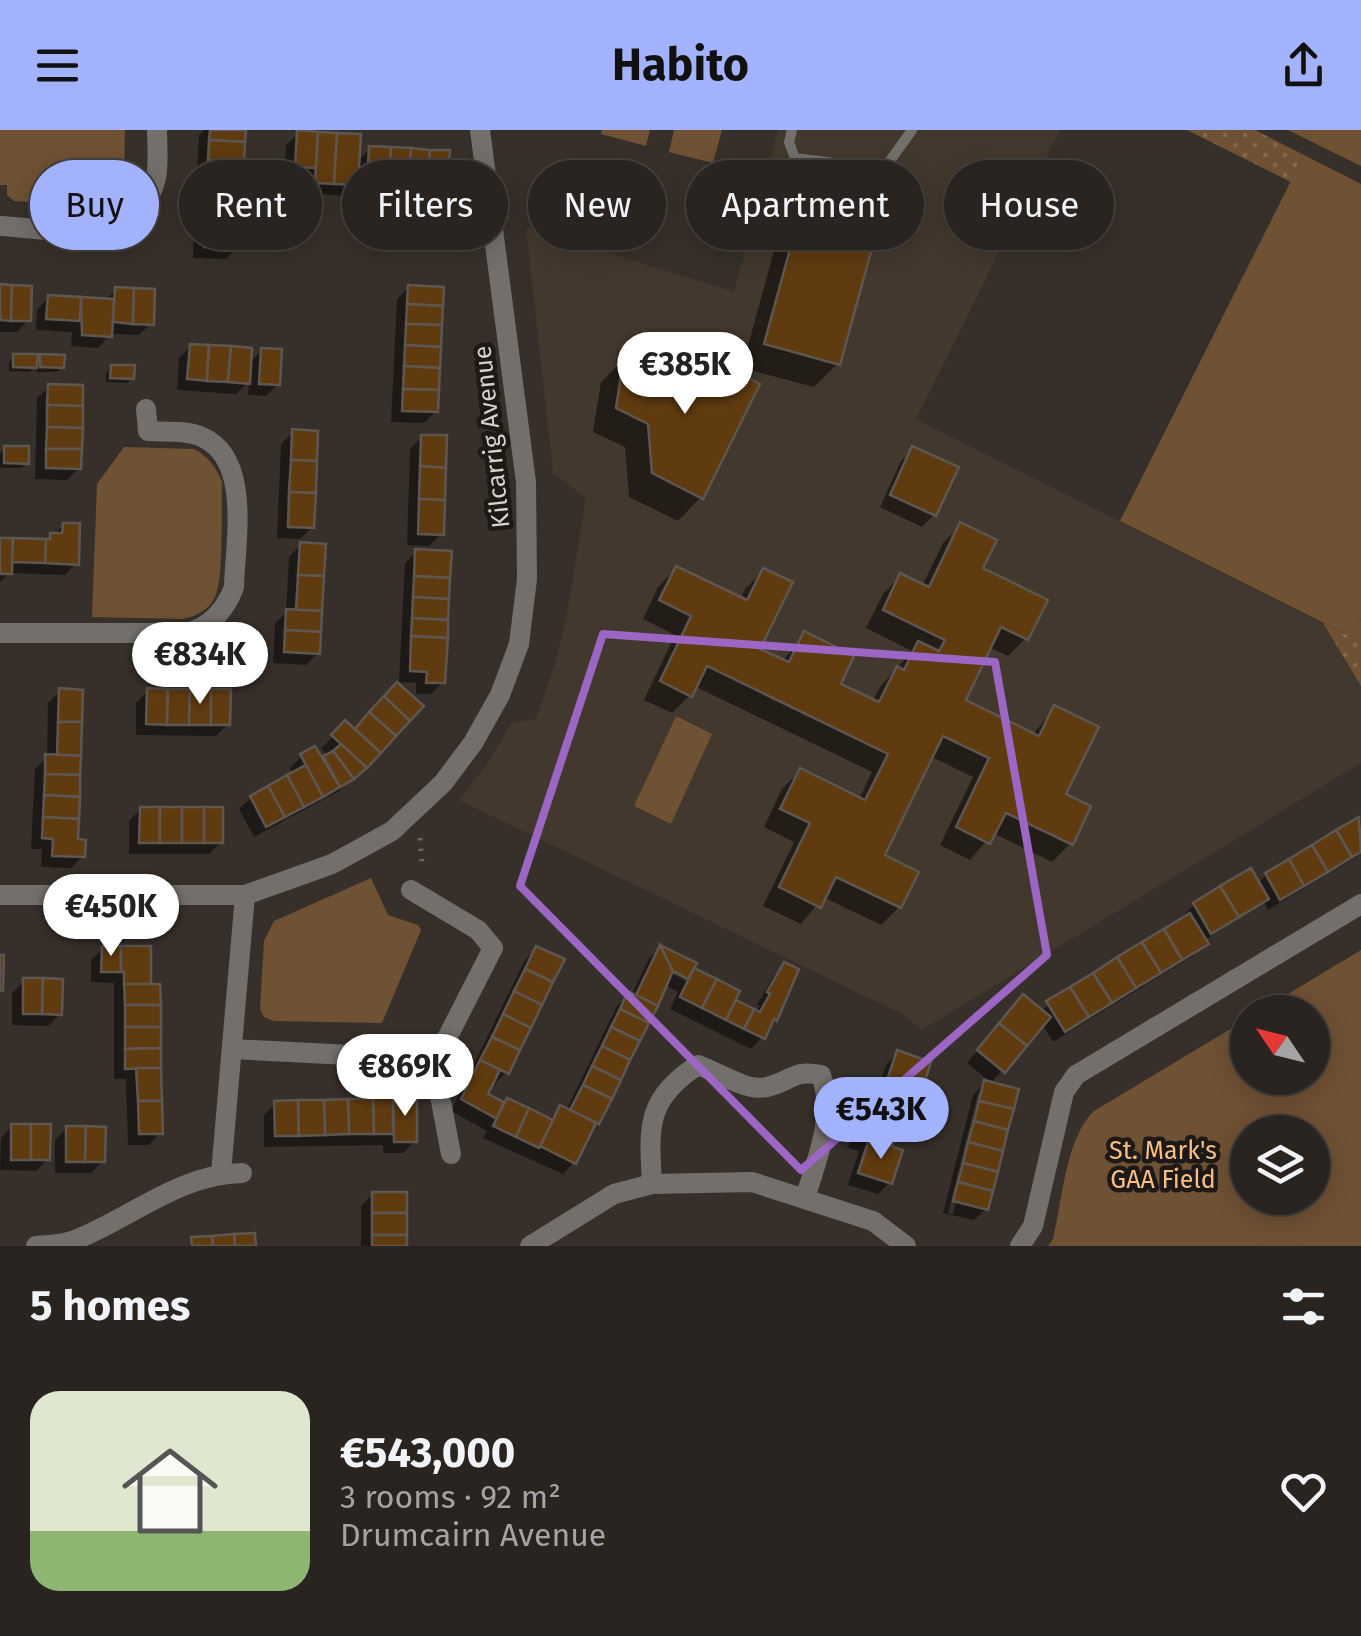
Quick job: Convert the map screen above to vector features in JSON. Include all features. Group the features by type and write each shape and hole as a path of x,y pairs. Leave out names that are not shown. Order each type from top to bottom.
{"street":[{"path":"0,226 100,230 124,224 145,206 156,176 158,130"},
{"name":"Kilcarrig Avenue","path":"0,895 245,895 332,864 392,831 444,784 473,743 500,695 519,644 527,579 526,482 480,130"},
{"path":"0,633 186,633 206,626 230,599 234,568 234,471 214,444 198,435 148,431 146,409"},
{"path":"232,1048 427,1059 447,1038 494,948 478,930 411,890"},
{"path":"36,1246 72,1242 182,1185 232,1173 232,1048 245,895"},
{"path":"1020,1246 1032,1226 1064,1092 1076,1074 1361,904"},
{"path":"427,1059 440,1096 451,1154"},
{"path":"652,1184 648,1140 654,1108 676,1079 698,1065 748,1087 767,1087 802,1071 821,1075 828,1117 805,1198"},
{"path":"530,1246 614,1194 652,1184 752,1182 873,1221 906,1246"}],"lane":[{"path":"792,130 789,142 796,158 859,166 888,165 912,130"}],"path":[{"path":"420,837 422,864"}],"highlighted area":[{"path":"603,634 995,662 1047,955 801,1170 520,886"}],"shaded area":[{"path":"778,130 1060,130 1045,160 944,160 944,250 1000,250 916,419 1323,623 1361,686 1361,763 922,1030 902,1014 459,800 512,723 536,719 556,661 568,608 586,498 553,473 529,250 600,250 734,292 745,250 924,250 924,160 770,160"}],"green space":[{"path":"0,130 125,130 124,160 30,160 30,202 14,201 7,195 7,185 0,185"},
{"path":"602,130 650,130 646,146 601,134"},
{"path":"674,130 722,130 714,160 669,152"},
{"path":"1187,130 1255,130 1304,155 1291,182"},
{"path":"1288,130 1361,130 1361,166"},
{"path":"1304,155 1361,184 1361,619 1352,637 1120,521"},
{"path":"124,447 194,449 211,463 222,482 218,588 209,606 193,616 92,617 97,484"},
{"path":"1361,619 1361,686 1323,623 1352,637"},
{"path":"676,716 712,734 671,824 634,806"},
{"path":"371,878 388,915 418,925 421,930 382,1023 274,1021 264,1017 260,1009 264,941 274,921"},
{"name":"St. Mark's GAA Field","path":"1361,950 1361,1246 1048,1246 1053,1239 1071,1153 1094,1111 1230,1029 1230,1095 1330,1095 1330,995 1286,995"}],"building":[{"path":"210,130 246,130 245,142 209,140"},
{"path":"297,130 318,132 316,160 295,160"},
{"path":"318,132 337,133 334,184 322,183 322,160 316,160"},
{"path":"337,133 361,134 359,160 342,160 342,184 334,184"},
{"path":"209,140 245,142 244,160 208,160"},
{"path":"369,146 391,147 390,160 368,160"},
{"path":"391,147 411,148 410,160 390,160"},
{"path":"411,148 430,150 429,160 410,160"},
{"path":"430,150 450,150 449,160 430,160"},
{"path":"790,250 871,250 840,365 764,344"},
{"path":"0,284 12,285 11,321 0,320"},
{"path":"12,285 32,286 31,321 11,321"},
{"path":"408,285 444,287 443,306 407,304"},
{"path":"115,287 134,288 133,324 113,322"},
{"path":"134,288 155,289 154,325 133,324"},
{"path":"48,295 81,297 80,321 46,319"},
{"path":"81,297 114,299 112,337 82,335"},
{"path":"407,304 443,306 442,325 406,324"},
{"path":"406,324 442,325 441,347 405,345"},
{"path":"190,344 209,345 207,381 187,379"},
{"path":"209,345 231,346 228,382 207,381"},
{"path":"405,345 441,347 440,368 404,366"},
{"path":"231,346 252,348 250,384 228,382"},
{"path":"261,348 282,349 280,385 259,384"},
{"path":"13,354 38,354 37,368 13,367"},
{"path":"40,354 65,355 64,368 40,367"},
{"path":"624,355 683,364 720,383 728,368 760,384 703,499 652,473 648,424 616,408"},
{"path":"111,365 135,365 134,379 110,378"},
{"path":"404,366 440,368 439,390 403,389"},
{"path":"48,384 83,385 83,406 47,405"},
{"path":"403,389 439,390 438,412 402,411"},
{"path":"47,405 83,406 83,428 47,427"},
{"path":"47,427 83,428 82,449 46,449"},
{"path":"292,429 318,431 317,461 291,460"},
{"path":"421,435 447,435 446,468 420,466"},
{"path":"4,446 29,446 29,464 4,463"},
{"path":"912,446 959,467 936,516 890,495"},
{"path":"46,449 82,449 81,469 46,468"},
{"path":"291,460 317,461 316,493 289,492"},
{"path":"420,466 446,468 445,500 419,499"},
{"path":"289,492 316,493 314,528 288,527"},
{"path":"419,499 445,500 444,535 418,534"},
{"path":"960,522 997,540 983,568 1048,600 1028,640 1001,627 966,700 1039,736 1054,705 1099,727 1066,794 1091,806 1073,845 1006,813 990,844 956,827 989,758 943,736 885,855 919,872 901,908 836,877 821,908 779,887 810,823 780,809 800,768 865,800 888,754 707,666 692,697 660,681 691,616 659,600 676,566 747,600 763,568 793,582 760,649 789,662 804,631 854,656 841,684 879,702 897,666 904,670 918,641 939,651 945,640 883,610 900,573 929,587"},
{"path":"63,523 80,523 79,565 45,563 46,539 50,539 50,533 62,533"},
{"path":"0,538 13,538 12,574 0,574"},
{"path":"13,538 46,539 45,563 12,562"},
{"path":"300,542 326,544 324,576 298,575"},
{"path":"415,549 452,551 450,578 414,576"},
{"path":"298,575 324,576 322,611 296,610"},
{"path":"414,576 450,578 449,599 413,597"},
{"path":"413,597 449,599 448,620 412,618"},
{"path":"286,609 322,611 321,632 285,630"},
{"path":"412,618 448,620 448,638 411,636"},
{"path":"285,630 321,632 320,654 284,652"},
{"path":"411,636 448,638 445,683 426,683 427,672 410,671"},
{"path":"397,682 424,706 410,721 384,696"},
{"path":"59,688 83,690 82,722 58,722"},
{"path":"147,688 168,689 167,725 146,724"},
{"path":"168,689 190,689 189,725 167,725"},
{"path":"190,689 211,689 211,725 189,725"},
{"path":"211,689 231,689 230,725 211,725"},
{"path":"384,696 410,721 396,736 369,712"},
{"path":"369,712 396,736 381,753 355,729"},
{"path":"345,720 381,753 367,768 331,735"},
{"path":"58,722 82,722 81,756 57,755"},
{"path":"341,744 367,768 354,779 333,751"},
{"path":"315,746 340,787 323,797 300,754"},
{"path":"333,751 354,779 340,787 323,756"},
{"path":"45,754 81,756 80,775 45,774"},
{"path":"306,765 323,797 304,807 287,775"},
{"path":"45,774 80,775 80,797 44,795"},
{"path":"287,775 304,807 285,817 268,786"},
{"path":"268,786 285,817 266,827 250,796"},
{"path":"44,795 80,797 79,819 43,817"},
{"path":"140,807 160,807 160,843 139,843"},
{"path":"160,807 182,807 182,843 160,843"},
{"path":"182,807 204,807 204,843 182,843"},
{"path":"204,807 223,807 223,843 204,843"},
{"path":"43,817 79,819 78,839 86,840 85,857 52,856 53,839 42,838"},
{"path":"1359,817 1361,852 1352,857 1336,830"},
{"path":"1336,830 1352,857 1328,872 1312,845"},
{"path":"1312,845 1328,872 1304,886 1289,859"},
{"path":"1289,859 1304,886 1280,900 1265,873"},
{"path":"1251,868 1269,899 1239,917 1220,886"},
{"path":"1220,886 1239,917 1211,934 1193,903"},
{"path":"1190,913 1209,944 1182,960 1164,929"},
{"path":"1164,929 1182,960 1161,973 1142,942"},
{"path":"1142,942 1161,973 1136,988 1117,957"},
{"path":"660,945 673,971 658,1006 636,995"},
{"path":"660,945 697,963 688,979 673,971"},
{"path":"102,946 121,946 121,972 101,972"},
{"path":"121,946 151,946 151,985 124,984"},
{"path":"536,946 565,959 553,982 525,969"},
{"path":"0,955 4,955 3,991 0,991"},
{"path":"1117,957 1136,988 1112,1003 1093,973"},
{"path":"784,962 799,969 765,1039 744,1029 754,1009 760,1012"},
{"path":"694,968 717,979 702,1008 680,997"},
{"path":"525,969 553,982 542,1005 514,991"},
{"path":"1093,973 1112,1003 1089,1017 1070,987"},
{"path":"23,978 43,978 42,1014 23,1014"},
{"path":"43,978 63,979 62,1015 42,1014"},
{"path":"717,979 740,991 726,1020 702,1008"},
{"path":"124,984 160,984 161,1005 125,1005"},
{"path":"1070,987 1089,1017 1065,1032 1046,1001"},
{"path":"514,991 542,1005 531,1028 503,1014"},
{"path":"628,991 658,1006 649,1023 620,1009"},
{"path":"1023,994 1051,1017 1027,1046 999,1023"},
{"path":"736,1000 754,1009 744,1029 726,1020"},
{"path":"125,1005 161,1005 161,1027 125,1027"},
{"path":"620,1009 649,1023 640,1041 611,1027"},
{"path":"503,1014 531,1028 520,1050 492,1037"},
{"path":"999,1023 1027,1046 1005,1073 977,1050"},
{"path":"125,1027 161,1027 161,1048 125,1049"},
{"path":"611,1027 640,1041 630,1060 602,1046"},
{"path":"492,1037 520,1050 509,1074 480,1060"},
{"path":"602,1046 630,1060 621,1080 592,1066"},
{"path":"161,1048 161,1068 125,1069 125,1049"},
{"path":"897,1050 931,1062 920,1097 885,1086"},
{"path":"480,1060 500,1070 488,1094 504,1102 497,1119 461,1099"},
{"path":"592,1066 621,1080 612,1099 583,1085"},
{"path":"136,1068 161,1068 162,1101 138,1101"},
{"path":"984,1080 1019,1089 1014,1109 979,1101"},
{"path":"875,1083 910,1094 901,1121 867,1110"},
{"path":"583,1085 612,1099 599,1124 570,1110"},
{"path":"393,1097 393,1134 374,1134 373,1098"},
{"path":"393,1097 417,1097 417,1142 394,1142"},
{"path":"373,1098 374,1134 349,1134 348,1099"},
{"path":"507,1098 529,1108 516,1137 493,1126"},
{"path":"348,1099 349,1134 325,1135 324,1100"},
{"path":"298,1100 299,1136 275,1136 274,1101"},
{"path":"298,1100 324,1100 325,1135 299,1136"},
{"path":"138,1101 162,1101 163,1134 139,1134"},
{"path":"979,1101 1014,1109 1008,1130 974,1121"},
{"path":"560,1105 596,1123 576,1164 540,1146"},
{"path":"529,1108 553,1120 539,1148 516,1137"},
{"path":"867,1110 901,1121 892,1147 858,1136"},
{"path":"974,1121 1008,1130 1003,1151 968,1142"},
{"path":"11,1124 31,1124 31,1160 11,1160"},
{"path":"31,1124 51,1124 50,1160 31,1160"},
{"path":"66,1126 86,1126 85,1162 66,1162"},
{"path":"86,1126 106,1127 105,1162 85,1162"},
{"path":"869,1139 903,1150 892,1184 858,1173"},
{"path":"968,1142 1003,1151 998,1172 963,1163"},
{"path":"963,1163 998,1172 993,1191 958,1182"},
{"path":"958,1182 993,1191 988,1210 953,1201"},
{"path":"372,1192 407,1192 407,1213 372,1213"},
{"path":"372,1213 407,1213 407,1235 372,1235"},
{"path":"255,1233 256,1246 235,1246 234,1234"},
{"path":"234,1234 235,1246 213,1246 212,1236"},
{"path":"372,1235 407,1235 407,1246 372,1246"},
{"path":"212,1236 213,1246 192,1246 191,1237"}]}
